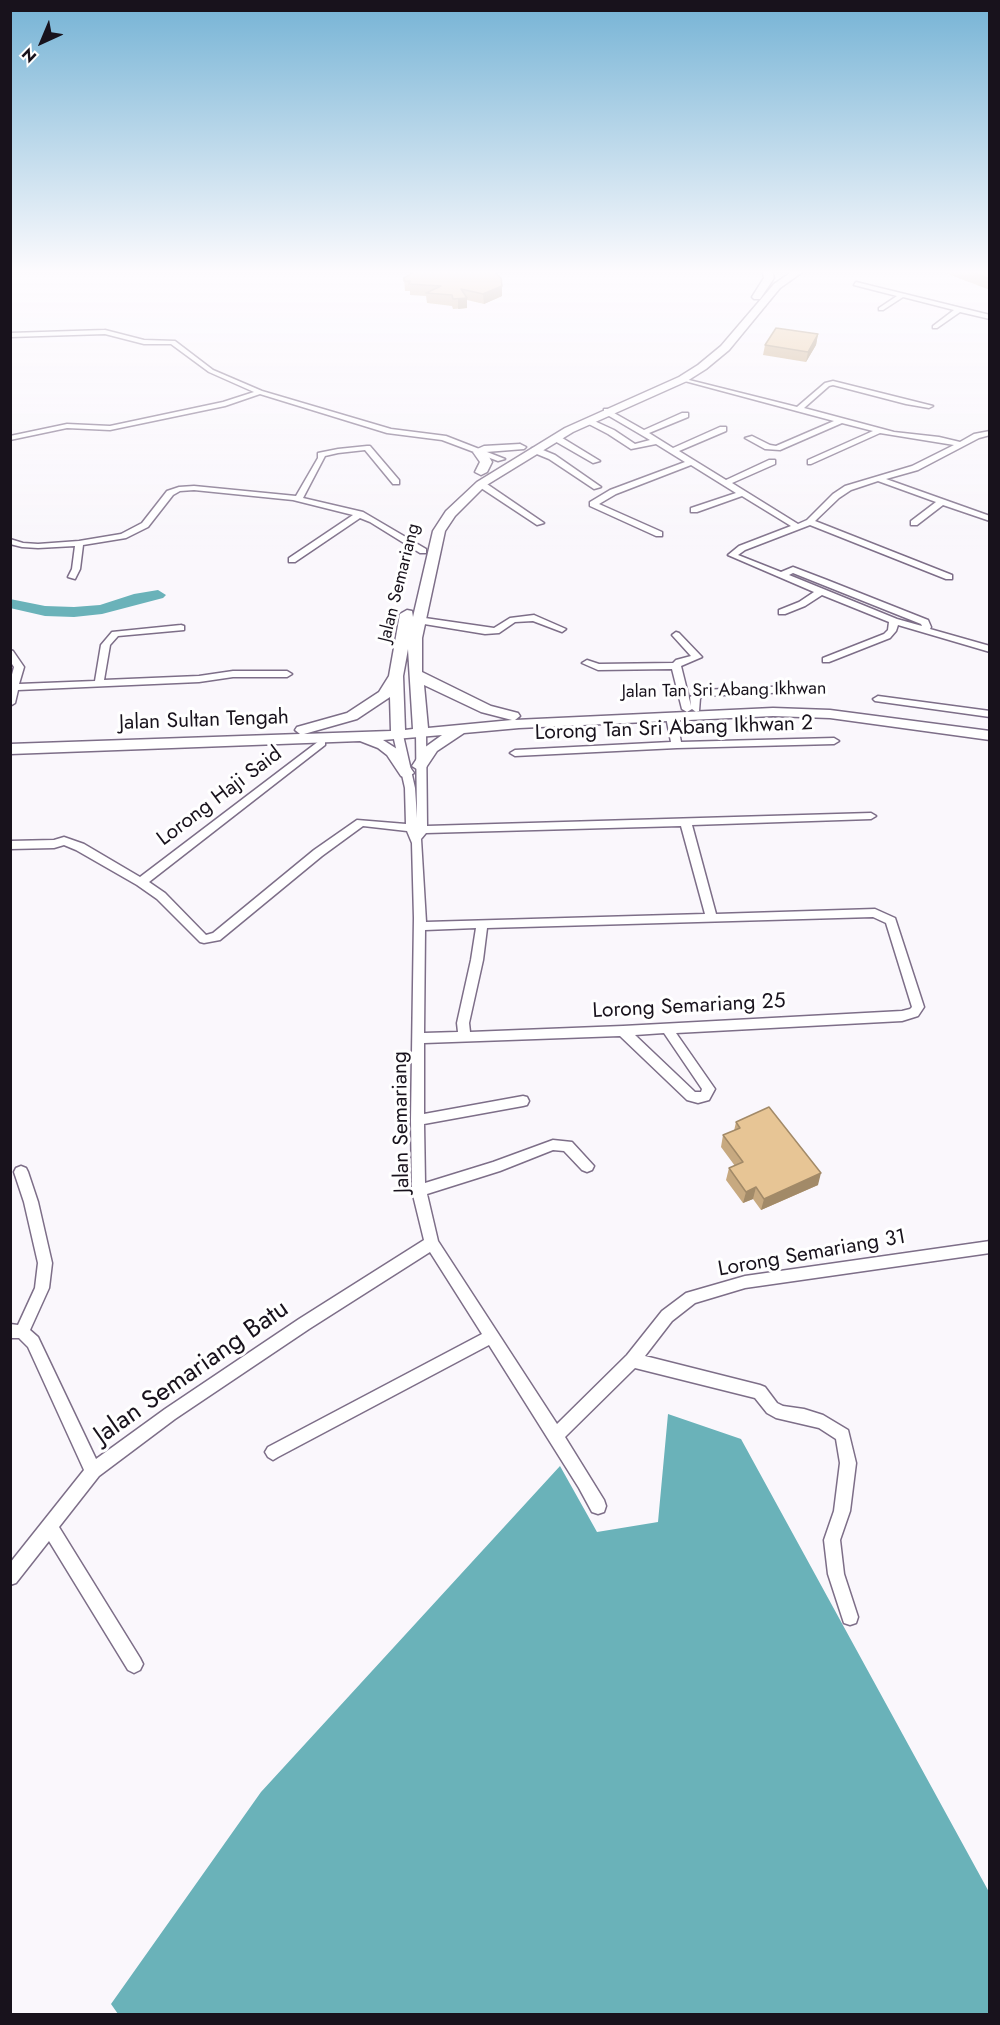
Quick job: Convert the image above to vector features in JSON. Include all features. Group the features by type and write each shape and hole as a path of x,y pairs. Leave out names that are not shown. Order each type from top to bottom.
{"main road":[{"name":"Jalan Semariang","path":"420,728 414,656 418,620 439,531 459,502 503,457 520,447 558,426 682,373 694,366"},
{"name":"Jalan Semariang","path":"398,730 396,676 409,605 422,545 441,511 481,478 587,421 683,379 705,366"},
{"path":"503,457 512,458 540,442 555,438"},
{"path":"481,478 486,462 481,450 520,447"},
{"path":"415,673 486,709 513,716"},
{"path":"301,730 352,716 384,695 396,676"},
{"name":"Jalan Tan Sri Abang Ikhwan","path":"569,718 692,709 816,706 990,726"},
{"name":"Jalan Tan Sri Abang Ikhwan","path":"569,718 671,717 773,712 830,714 990,736"},
{"path":"398,730 513,716 569,718"},
{"path":"420,728 470,728 569,718"},
{"path":"420,766 431,748 470,728"},
{"name":"Jalan Sultan Tengah","path":"10,739 301,730 398,730"},
{"name":"Jalan Sultan Tengah","path":"10,749 352,736 398,730"},
{"path":"352,736 383,745 392,752 406,773"}],"street":[{"path":"204,366 211,371 260,392 390,430 424,434 503,457"},
{"path":"683,379 880,430 962,445"},
{"path":"800,408 830,383 930,406"},
{"path":"10,438 67,426 110,428 225,404 260,392"},
{"path":"607,411 798,527"},
{"path":"644,433 685,415"},
{"path":"749,438 768,447 777,448 842,420"},
{"path":"587,421 611,432 634,447 657,441"},
{"path":"673,451 723,429"},
{"path":"811,462 880,430"},
{"path":"990,433 977,436 915,468 856,484 842,491 810,522 742,548 732,555 894,621 990,649"},
{"path":"555,438 596,461"},
{"path":"299,499 322,458 321,455 329,452 367,448 396,482"},
{"path":"535,450 545,453 597,487"},
{"path":"659,534 593,504 613,492 692,462"},
{"path":"726,483 772,462"},
{"path":"481,478 540,523"},
{"path":"879,479 990,519"},
{"path":"10,541 29,546 112,539 139,528 150,519 170,493 179,489 194,488 299,499 360,514 402,538 422,545"},
{"path":"694,510 744,494"},
{"path":"914,523 942,502"},
{"path":"977,515 990,509"},
{"path":"292,561 360,514"},
{"path":"810,522 949,577"},
{"path":"72,577 77,563 79,543"},
{"path":"782,575 793,570 825,582 925,622 927,627 924,631"},
{"path":"782,612 802,604 821,591"},
{"path":"418,620 496,631 513,620 534,618 562,629"},
{"path":"826,660 887,636 892,631 894,621"},
{"path":"99,683 106,645 115,634 181,628"},
{"path":"587,663 598,667 676,666 679,662 697,657 676,636"},
{"path":"10,653 19,667 10,703"},
{"path":"676,666 692,709"},
{"path":"15,687 199,679 233,674 287,674"},
{"path":"692,709 695,697 701,693 792,689"},
{"path":"878,699 990,714"},
{"path":"671,717 677,745"},
{"path":"417,834 420,728"},
{"path":"398,730 417,834"},
{"name":"Lorong Tan Sri Abang Ikhwan 2","path":"515,753 677,745 834,741"},
{"name":"Lorong Haji Said","path":"141,882 322,743"},
{"path":"10,845 54,844 64,841 80,847 161,896 199,936 211,939 357,824 369,822 417,834 871,816"},
{"path":"420,926 711,916 686,823"},
{"name":"Jalan Semariang","path":"417,834 420,926 417,1120 419,1191 432,1243 556,1436 598,1506"},
{"name":"Lorong Semariang 25","path":"420,1038 667,1029 902,1016 914,1012 918,1007 891,921 874,913 711,916"},
{"path":"465,1036 464,1023 482,924"},
{"path":"623,1031 691,1096 698,1098 705,1096 709,1089 667,1029"},
{"path":"417,1120 523,1101"},
{"path":"419,1191 495,1167 553,1145 567,1146 587,1166"},
{"path":"21,1173 31,1202 45,1263 45,1276 42,1288 16,1331 33,1341 93,1471"},
{"name":"Jalan Semariang Batu","path":"10,1577 93,1471 190,1401 432,1243"},
{"name":"Lorong Semariang 31","path":"556,1436 632,1360 667,1316 691,1298 745,1282 990,1247"},
{"path":"273,1452 491,1337"},
{"path":"632,1360 760,1392 772,1408 781,1413 804,1416 823,1422 843,1436 848,1463 842,1511 832,1540 836,1574 850,1617"},
{"path":"49,1526 134,1664"}],"water":[{"path":"668,1414 741,1439 989,1892 989,2014 118,2014 111,2004 261,1792 560,1466 597,1532 658,1522"}],"building":[{"path":"769,1107 821,1173 764,1199 756,1187 746,1192 729,1168 743,1162 723,1135 740,1128 736,1122"}],"waterway":[{"path":"10,603 45,611 74,612 102,609 134,599 158,595"}]}
